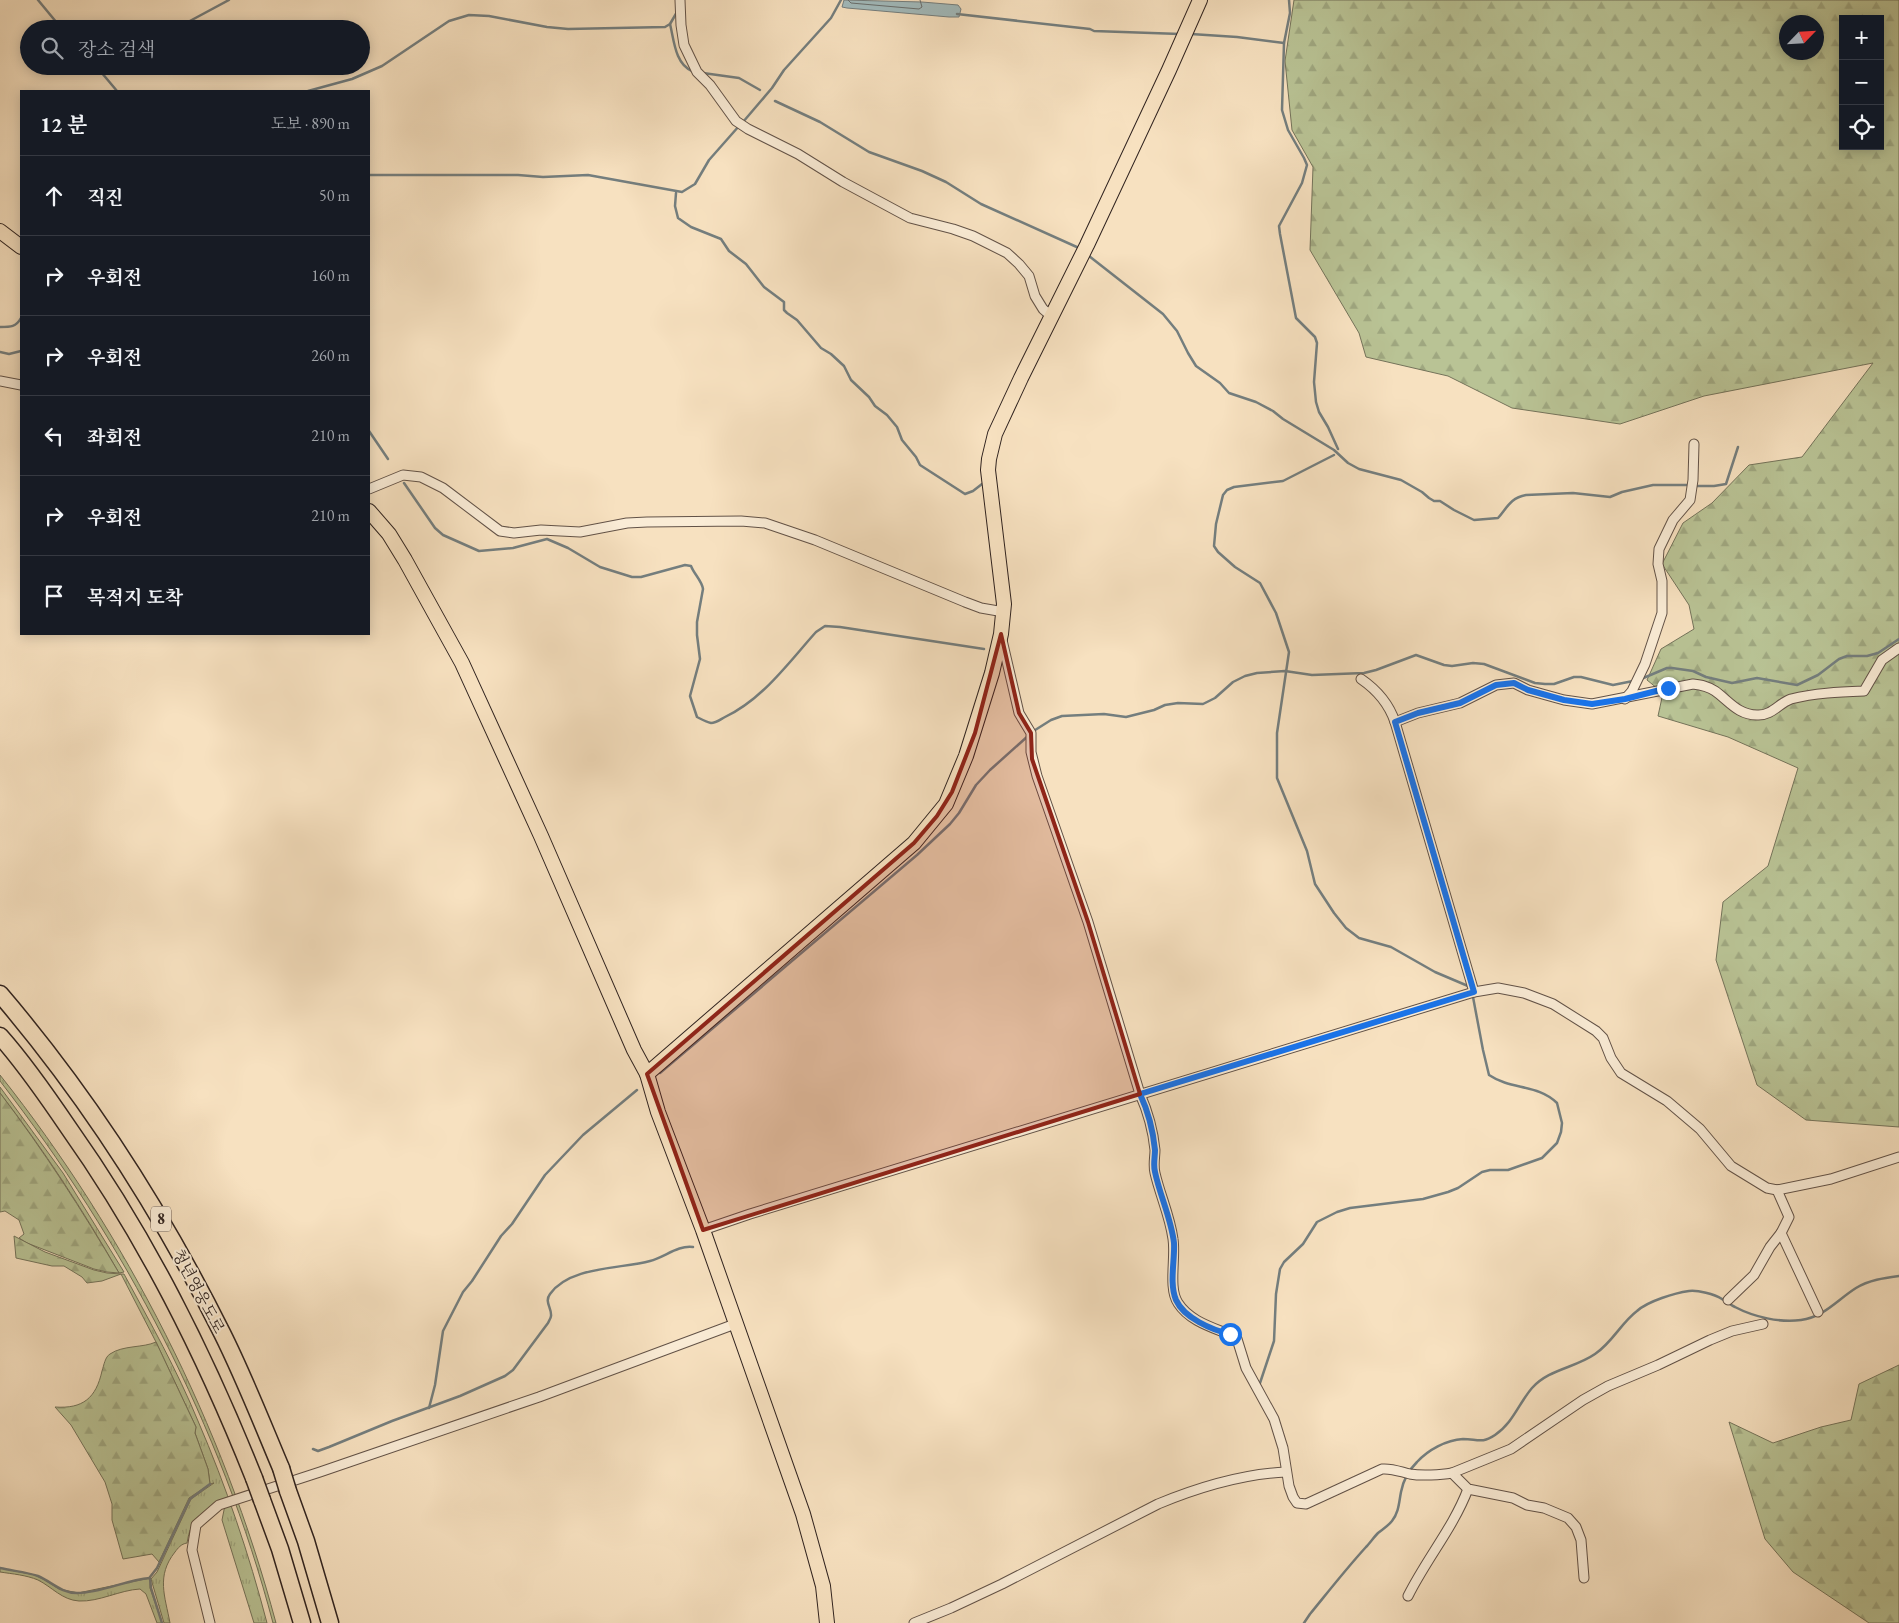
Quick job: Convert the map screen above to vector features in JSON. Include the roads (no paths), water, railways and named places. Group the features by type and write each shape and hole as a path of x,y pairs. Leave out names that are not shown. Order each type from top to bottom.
{"highway":[{"name":"청년영웅도로","path":"0,994 69,1081 112,1141 152,1204 222,1334 281,1468 306,1541 330,1623"},
{"name":"청년영웅도로","path":"0,1036 48,1097 129,1218 198,1346 254,1478 280,1549 302,1623"}],"main road":[{"path":"647,1074 904,852 927,828 946,804 966,756 992,673 1004,612 998,546 989,482 989,459 995,434 1087,245 1200,0"},
{"path":"0,231 20,246"},
{"path":"370,512 389,534 405,560 462,663 541,836 634,1050 647,1074 658,1112 703,1230 803,1514 821,1577 827,1623"}],"street":[{"path":"680,0 684,45 697,72 710,85 736,121 748,130 798,154 859,191 910,218 973,236 1007,253 1029,276 1035,296 1043,309 1051,316"},
{"path":"0,381 20,385"},
{"path":"1625,699 1638,680 1662,613 1662,581 1658,564 1659,549 1674,520 1690,500 1693,489 1694,444"},
{"path":"370,489 403,474 420,477 443,488 500,531 514,533 541,530 580,532 633,522 742,521 765,523 815,540 981,608 1004,612"},
{"path":"1000,634 1019,713 1031,733 1032,759 1088,922 1140,1094 1148,1112 1155,1150 1154,1170 1172,1230 1176,1298 1183,1310 1191,1316 1204,1324 1234,1336 1237,1340 1246,1368 1274,1420 1283,1448 1286,1472 1294,1500 1302,1504 1388,1468 1408,1473 1452,1474 1499,1456 1583,1400 1608,1386 1732,1331 1763,1324"},
{"path":"1395,722 1418,713 1460,703 1496,685 1514,683 1536,692 1576,703 1592,704 1625,699 1693,684 1705,686 1714,691 1736,710 1746,713 1764,714 1775,710 1789,700 1822,694 1864,691 1882,660 1899,648"},
{"path":"1361,679 1372,687 1382,699 1395,722 1474,992"},
{"path":"703,1230 1474,992 1498,988 1509,989 1540,999 1567,1011 1596,1031 1603,1038 1621,1073 1667,1101 1689,1119 1731,1166 1767,1188 1777,1190 1830,1180 1899,1157"},
{"path":"1728,1300 1754,1275 1789,1217 1777,1190"},
{"path":"1781,1233 1818,1312"},
{"path":"210,1623 192,1550 196,1525 219,1505 539,1397 735,1324"},
{"path":"914,1623 987,1591 1126,1520 1182,1494 1244,1477 1286,1472"},
{"path":"1452,1474 1468,1489 1513,1498 1527,1505 1544,1508 1568,1518 1576,1527 1581,1540 1584,1578"},
{"path":"1408,1596 1422,1569 1459,1512 1468,1489"}],"water":[{"path":"844,0 922,2 958,5 961,9 959,17 949,17 847,8 842,7"}],"waterway":[{"path":"38,0 55,20"},
{"path":"192,20 229,0"},
{"path":"743,122 772,88 784,70 831,18 841,0"},
{"path":"1289,0 1290,13 1284,43 1282,110 1288,130 1307,165 1302,183 1279,226 1296,318 1315,337 1317,343 1314,382 1316,402 1319,412 1338,449"},
{"path":"370,71 382,66 449,21 469,15 489,16 568,29 665,27 670,24 677,12"},
{"path":"957,14 1094,31 1180,34"},
{"path":"670,24 679,57 686,68 692,71"},
{"path":"1191,34 1284,43"},
{"path":"703,73 739,78 760,90"},
{"path":"104,75 116,90"},
{"path":"312,90 361,75"},
{"path":"775,101 820,122 869,152 922,171 946,182 981,204 1079,248"},
{"path":"370,175 518,175 543,177 588,175 682,192 695,184 709,160 739,126"},
{"path":"676,193 675,206 678,218 691,227 721,239 729,251 746,264 764,287 784,302 784,310 797,320 821,348 844,366 851,380 869,397 875,406 887,415 897,427 902,440 920,465 965,494 982,484"},
{"path":"1089,256 1163,314 1177,331 1196,366 1220,383 1229,393 1256,402 1273,411 1334,450 1348,463 1359,469 1401,480 1434,501 1440,501 1474,520 1498,518 1512,501 1526,495 1573,493 1610,497 1622,492 1653,485 1689,485"},
{"path":"0,327 13,326 20,319"},
{"path":"0,352 9,354 20,351"},
{"path":"370,432 388,459"},
{"path":"1697,486 1726,484 1738,447"},
{"path":"1334,455 1283,481 1234,487 1227,490 1223,495 1216,524 1214,546 1235,567 1260,583 1276,613 1289,652 1277,733 1277,778 1307,851 1315,884 1346,928 1359,938 1391,947 1435,972 1468,986"},
{"path":"404,483 435,528 443,535 479,551 513,548 547,539 568,548 600,567 632,577 641,577 685,565 691,566 703,589 697,622 700,659 690,696 697,717 709,723 718,721 739,709 763,690 816,632 825,626 984,649"},
{"path":"1641,679 1667,668 1672,668 1693,671 1706,677 1732,683 1757,678 1797,685 1818,675 1839,659 1847,656 1867,656 1878,653 1899,639"},
{"path":"1032,732 1051,720 1062,716 1104,714 1126,717 1154,710 1165,705 1178,703 1203,704 1215,698 1233,682 1257,673 1285,671 1312,675 1364,673 1416,655 1444,665 1484,664 1535,683 1554,684 1574,677 1613,685 1633,681"},
{"path":"660,1073 917,855 950,824 976,785 1028,736"},
{"path":"1260,1383 1274,1341 1276,1294 1280,1269 1284,1262 1303,1244 1317,1222 1350,1208 1423,1199 1448,1192 1458,1188 1482,1172 1508,1170 1542,1158 1557,1143 1562,1123 1557,1103 1541,1093 1497,1080 1489,1075 1473,997"},
{"path":"429,1408 435,1385 443,1331 463,1292 545,1175 583,1135 637,1090"},
{"path":"313,1449 318,1451 329,1447 460,1396 505,1376 513,1370 548,1323 551,1316 548,1297 559,1285 570,1278 597,1270 650,1261 677,1249 693,1247"},
{"path":"1304,1623 1351,1564 1378,1533 1392,1521 1397,1511 1405,1480 1411,1469 1421,1458 1438,1446 1450,1441 1463,1439 1483,1440 1495,1435 1507,1425 1532,1388 1546,1377 1595,1354 1642,1307 1669,1296 1697,1291 1715,1296 1742,1311 1776,1320 1793,1321 1809,1318 1824,1312 1861,1285 1899,1276"},
{"path":"150,1577 157,1568 190,1499 210,1484"},
{"path":"0,1568 38,1576 71,1593 95,1591 150,1578 151,1588 162,1623"}]}
